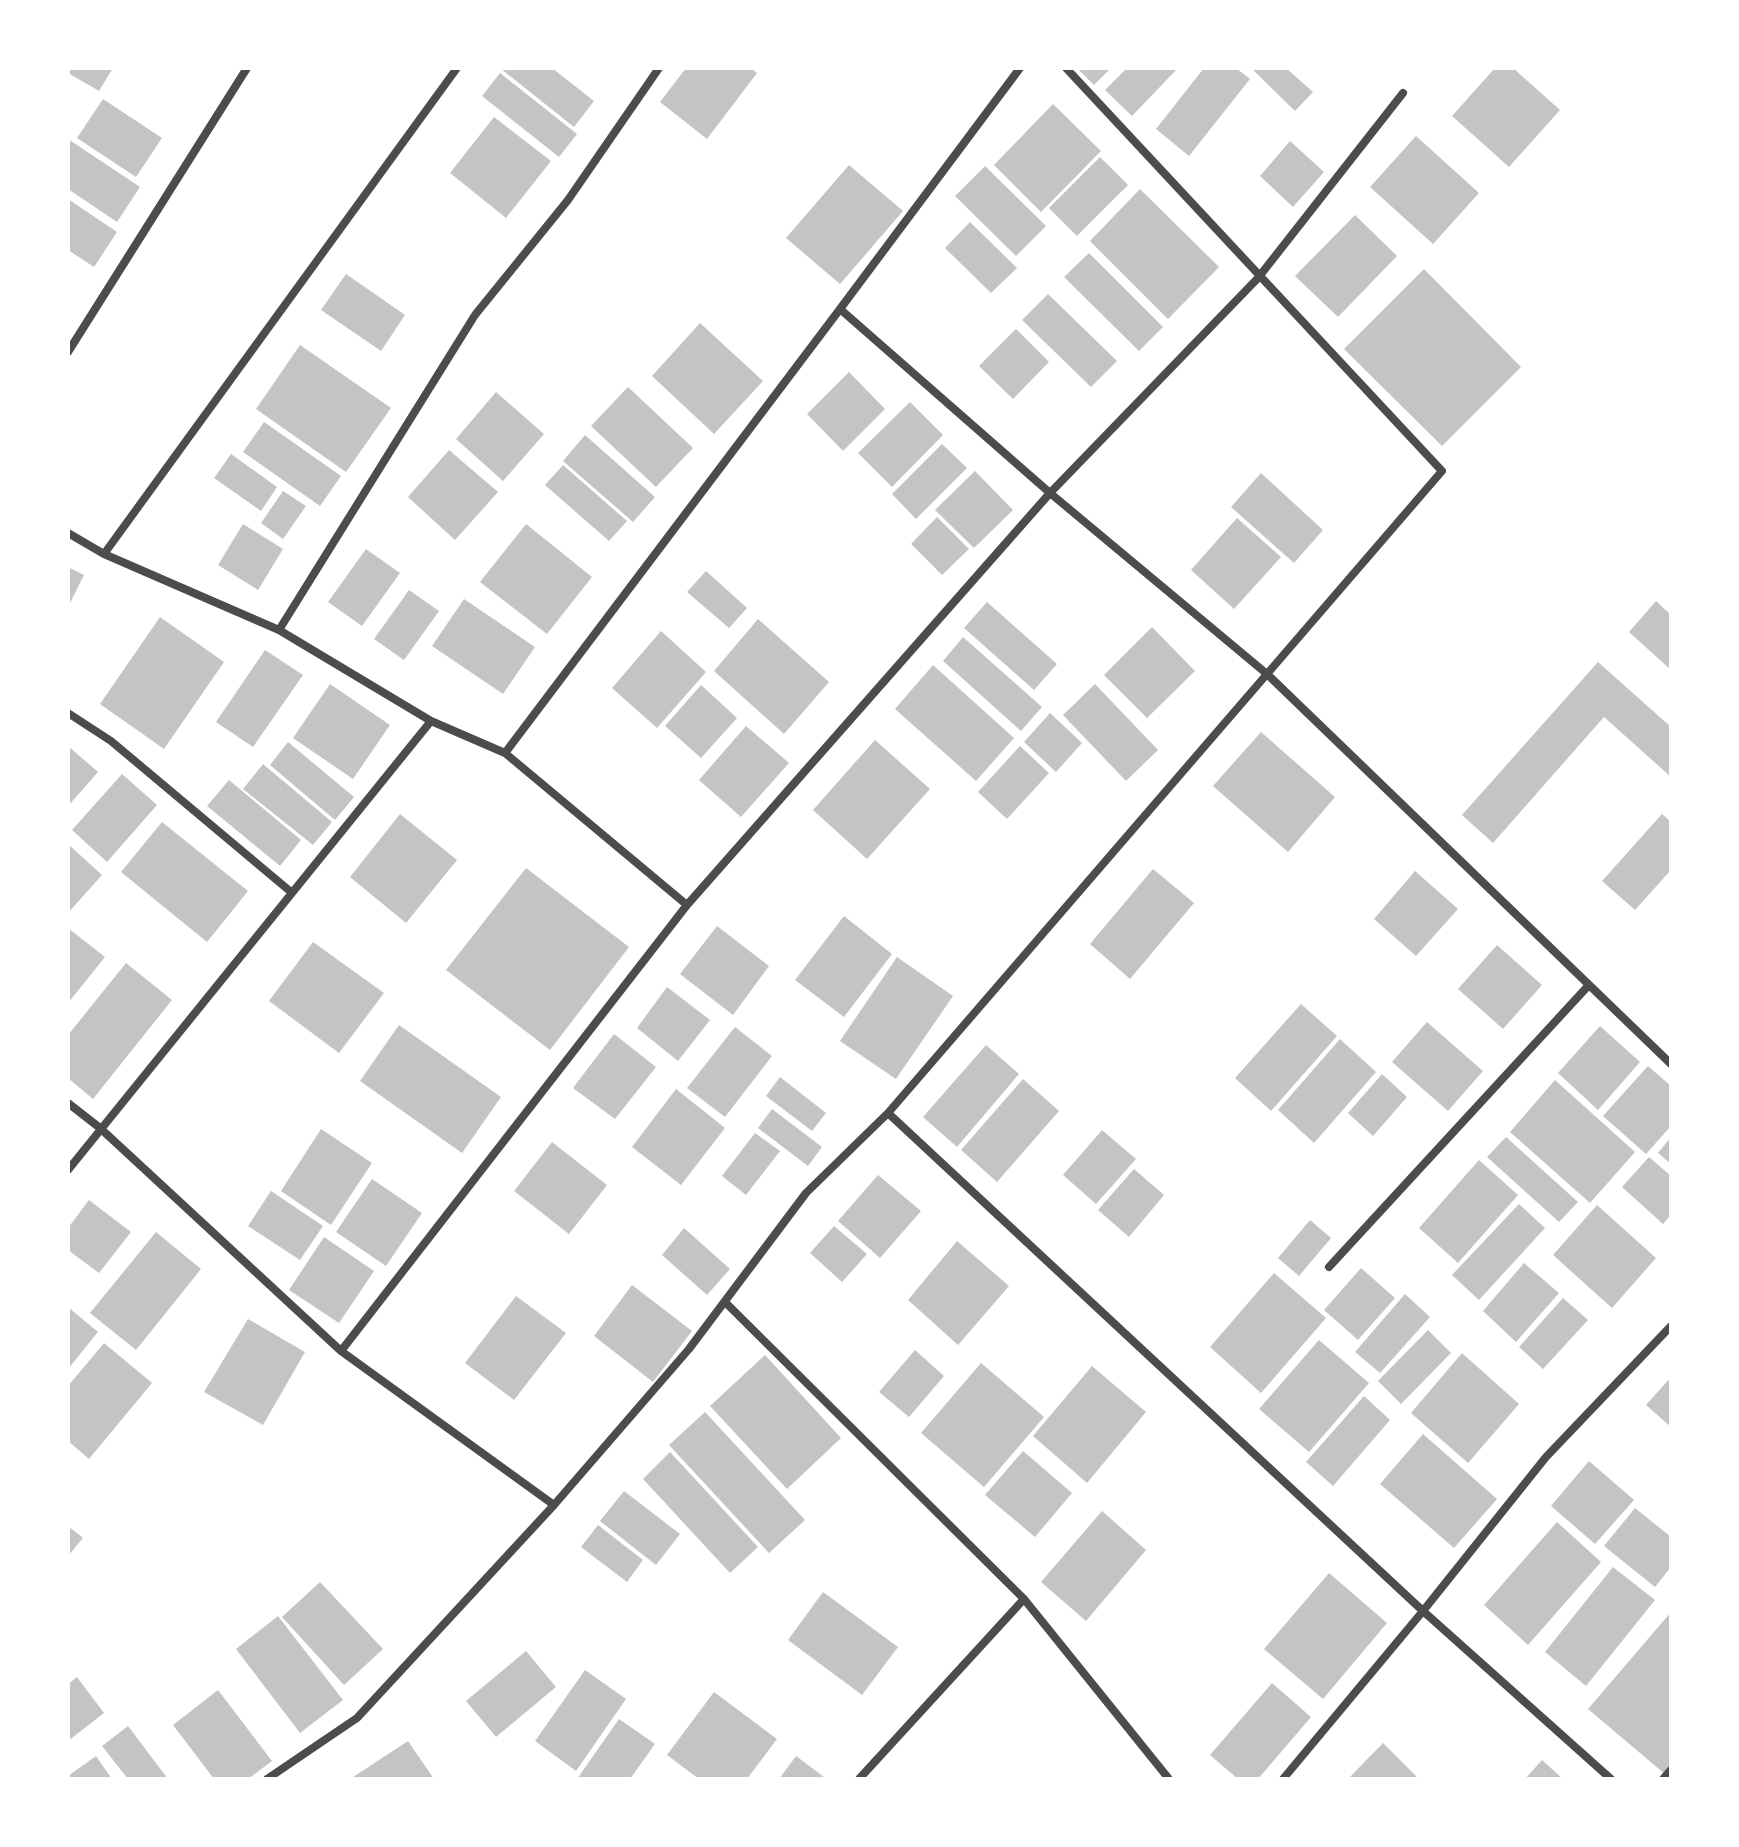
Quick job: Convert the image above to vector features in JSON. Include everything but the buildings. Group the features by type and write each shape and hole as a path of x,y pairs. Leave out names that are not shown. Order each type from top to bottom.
{"street":[{"path":"68,352 247,68"},
{"path":"104,554 457,68"},
{"path":"279,630 475,315 568,200 659,68"},
{"path":"505,753 1020,68"},
{"path":"267,1779 357,1718 554,1505 725,1302 806,1193 888,1113 1442,471 1258,278 1066,68"},
{"path":"341,1351 687,905 1050,493 1258,278 1403,93"},
{"path":"840,309 1050,493 1267,674 1671,1064"},
{"path":"68,533 104,554 279,630 431,721 505,753 687,905"},
{"path":"68,713 111,741 291,892"},
{"path":"68,1170 431,721"},
{"path":"1329,1267 1588,986"},
{"path":"68,1103 100,1128 341,1351 554,1505"},
{"path":"888,1113 1423,1611 1611,1779"},
{"path":"725,1302 1024,1599 1169,1779"},
{"path":"1283,1779 1546,1457 1671,1326"},
{"path":"859,1779 1024,1599"},
{"path":"1663,1779 1671,1770"}]}
